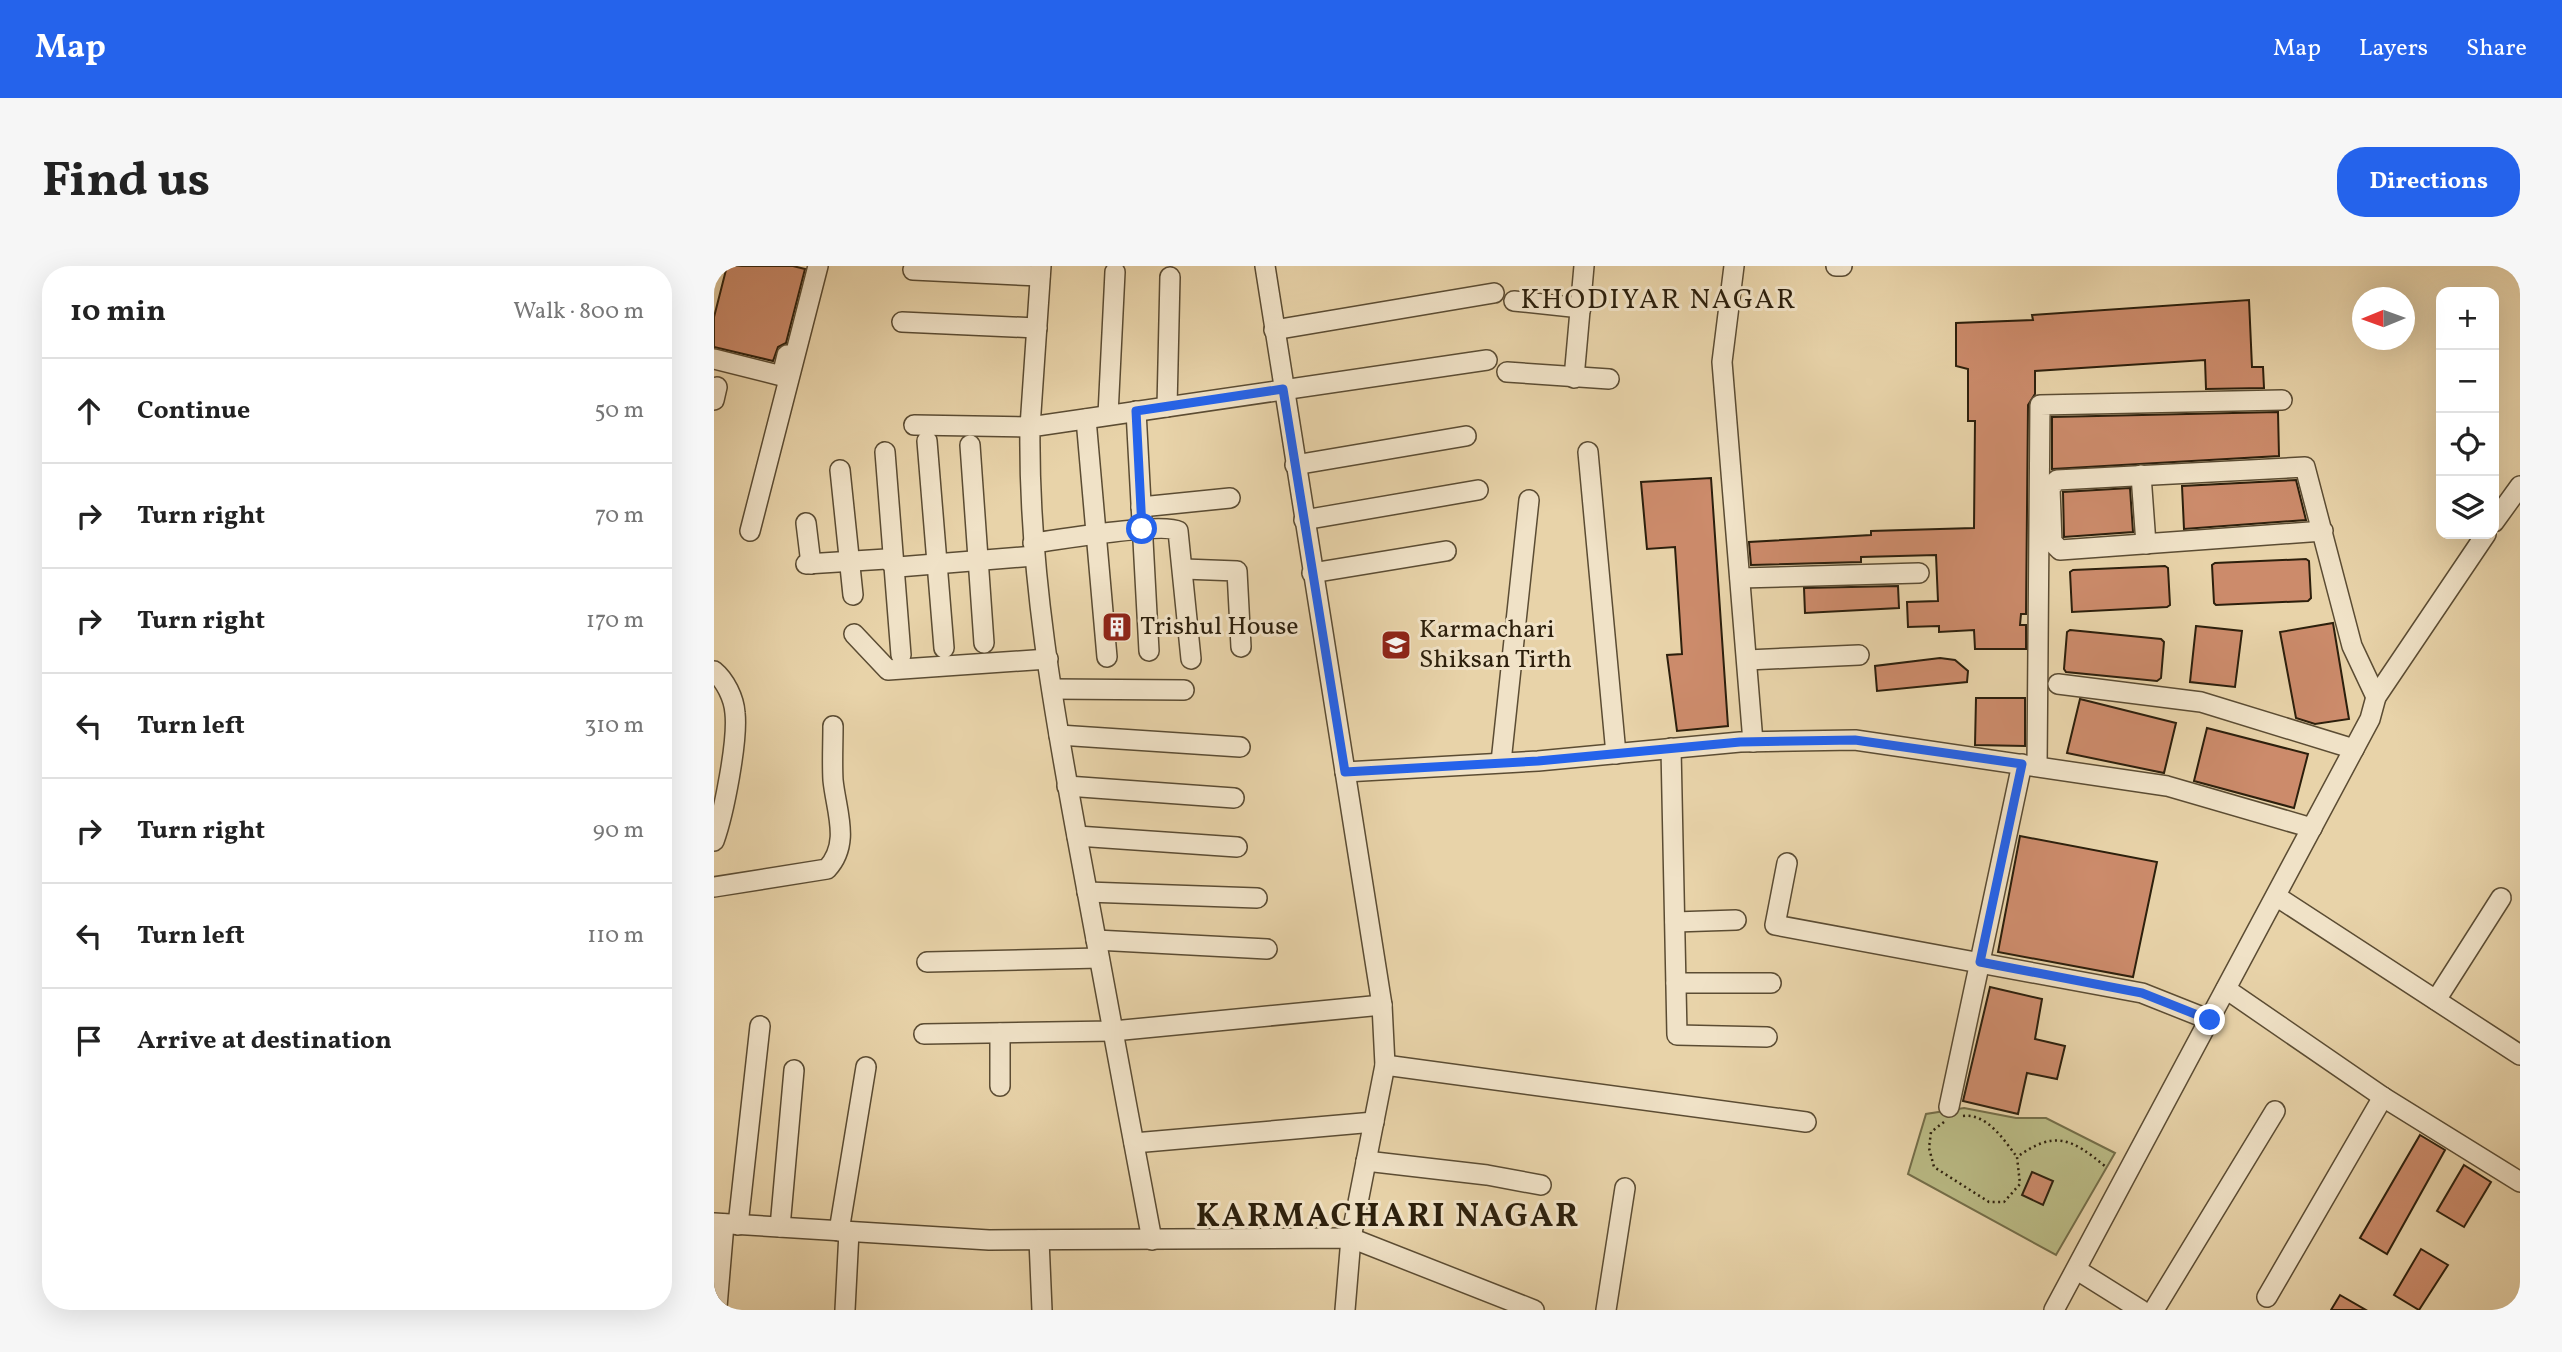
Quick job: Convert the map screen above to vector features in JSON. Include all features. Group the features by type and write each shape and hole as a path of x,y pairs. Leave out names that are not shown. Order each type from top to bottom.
{"street":[{"path":"714,359 782,376 810,266"},
{"path":"750,531 818,266"},
{"path":"1265,266 1382,1006 1385,1065 1351,1238 1345,1310"},
{"path":"1574,378 1584,266"},
{"path":"1734,266 1722,362 1753,741"},
{"path":"1836,266 1842,266"},
{"path":"913,270 1041,271 1030,427 1033,550 1067,786 1152,1240"},
{"path":"1108,415 1115,272"},
{"path":"1167,407 1170,277"},
{"path":"1274,330 1494,293"},
{"path":"1514,301 1581,308"},
{"path":"902,322 1037,328"},
{"path":"914,425 1030,427 1487,360"},
{"path":"1507,372 1609,379"},
{"path":"1952,1114 1980,962 2030,765 2040,405 2282,400"},
{"path":"1136,411 1149,651"},
{"path":"1086,419 1107,657"},
{"path":"1295,465 1466,436"},
{"path":"928,441 940,564 944,649"},
{"path":"970,445 984,643"},
{"path":"884,452 901,655"},
{"path":"1588,452 1616,754"},
{"path":"2323,531 2060,550 2052,542 2050,488 2057,480 2305,467 2323,531 2352,646 2376,697"},
{"path":"840,470 853,595"},
{"path":"2141,475 2146,544"},
{"path":"2499,516 2520,486"},
{"path":"1304,520 1478,490"},
{"path":"1141,507 1230,498"},
{"path":"1501,762 1529,500"},
{"path":"806,523 808,564 886,559 894,566 978,561 1097,535 1174,528 1178,531 1184,569 1191,659"},
{"path":"2054,1310 2370,719 2376,697 2483,539"},
{"path":"1312,573 1446,551"},
{"path":"1184,569 1237,571 1241,647"},
{"path":"1740,579 1919,573"},
{"path":"854,634 888,670 1048,659"},
{"path":"1746,660 1859,655"},
{"path":"714,671 723,678 735,713 726,792 714,841"},
{"path":"2058,684 2202,702 2354,749"},
{"path":"1052,689 1184,690"},
{"path":"714,887 827,869 834,861 839,851 841,831 833,780 833,726"},
{"path":"1059,735 1240,747"},
{"path":"1345,772 1616,754 1753,741 1855,740 2167,786 2312,828"},
{"path":"1671,748 1677,1035 1767,1037"},
{"path":"1067,786 1234,799"},
{"path":"1077,836 1237,847"},
{"path":"1787,863 1774,925 2142,993 2210,1020"},
{"path":"1087,892 1257,898"},
{"path":"2276,896 2520,1055"},
{"path":"2436,1000 2501,898"},
{"path":"1675,922 1736,920"},
{"path":"927,962 1098,949 1267,949"},
{"path":"1676,983 1771,983"},
{"path":"2226,989 2383,1097 2520,1182"},
{"path":"924,1034 1113,1031 1382,1006"},
{"path":"717,1307 725,1224 760,1026"},
{"path":"1000,1033 1000,1086"},
{"path":"1385,1065 1806,1122"},
{"path":"845,1310 844,1231 866,1067"},
{"path":"780,1227 794,1070"},
{"path":"2267,1297 2383,1097"},
{"path":"2154,1310 2275,1111"},
{"path":"1134,1143 1374,1122"},
{"path":"1366,1161 1487,1175 1541,1185"},
{"path":"1606,1310 1625,1188"},
{"path":"725,1224 1039,1240 1351,1238 1535,1310"},
{"path":"1039,1240 1042,1310"},
{"path":"2077,1270 2141,1310"}],"path":[{"path":"1952,1114 1971,1115 1992,1125 2017,1157 2020,1184 2004,1202 1989,1202 1934,1167 1929,1148 1931,1132 1952,1114"},
{"path":"2017,1157 2038,1142 2053,1139 2088,1152 2106,1167"}],"green space":[{"path":"1964,1108 2016,1118 2046,1118 2115,1153 2056,1255 1908,1174 1926,1114"}],"building":[{"path":"727,266 793,266 805,269 786,343 778,347 773,361 714,347 714,317"},
{"path":"2249,300 2252,367 2263,367 2264,388 2206,389 2205,360 2035,371 2035,394 2028,405 2026,614 2021,614 2020,625 2026,625 2026,649 1975,649 1974,630 1939,632 1939,626 1908,627 1907,602 1938,601 1936,555 1861,557 1861,562 1751,565 1749,542 1871,535 1871,531 1974,528 1975,421 1968,421 1968,369 1956,366 1956,323 2033,320 2032,315"},
{"path":"2278,412 2279,456 2052,469 2052,417"},
{"path":"1711,478 1728,726 1677,731 1667,655 1682,654 1675,547 1647,549 1641,482"},
{"path":"2296,480 2306,520 2184,529 2182,486"},
{"path":"2130,488 2133,532 2064,537 2063,492"},
{"path":"2309,561 2311,598 2308,601 2214,603 2212,565 2215,563"},
{"path":"2168,568 2170,605 2167,607 2072,612 2070,572 2073,570"},
{"path":"1898,586 1899,608 1805,613 1804,588"},
{"path":"2333,623 2349,719 2315,724 2296,718 2280,632"},
{"path":"2196,626 2242,631 2235,687 2190,682"},
{"path":"2070,630 2161,639 2164,642 2161,678 2157,681 2066,672 2067,632"},
{"path":"1940,658 1955,660 1968,671 1967,682 1877,691 1875,666"},
{"path":"1976,698 2025,698 2025,746 1975,745"},
{"path":"2080,699 2176,723 2164,773 2067,753"},
{"path":"2207,728 2308,754 2294,808 2194,781"},
{"path":"2020,836 2157,862 2133,977 1998,952"},
{"path":"1990,987 2042,999 2035,1039 2065,1046 2057,1079 2027,1073 2018,1114 1963,1101"},
{"path":"2420,1135 2445,1150 2387,1254 2360,1238"},
{"path":"2464,1165 2491,1182 2464,1227 2437,1211"},
{"path":"2032,1172 2053,1181 2043,1205 2022,1195"},
{"path":"2421,1249 2448,1265 2419,1310 2394,1295"},
{"path":"2340,1295 2366,1310 2331,1310"}],"place":[{"name":"Trishul House","path":"1117,627"},
{"name":"Karmachari Shiksan Tirth","path":"1396,645"}],"district":[{"name":"KHODIYAR NAGAR","path":"1659,300"},
{"name":"KARMACHARI NAGAR","path":"1388,1218"}],"route":[{"path":"1142,529 1136,411 1283,389 1345,772 1538,761 1740,742 1855,740 2022,764 1980,962 2142,993 2210,1020"}]}
